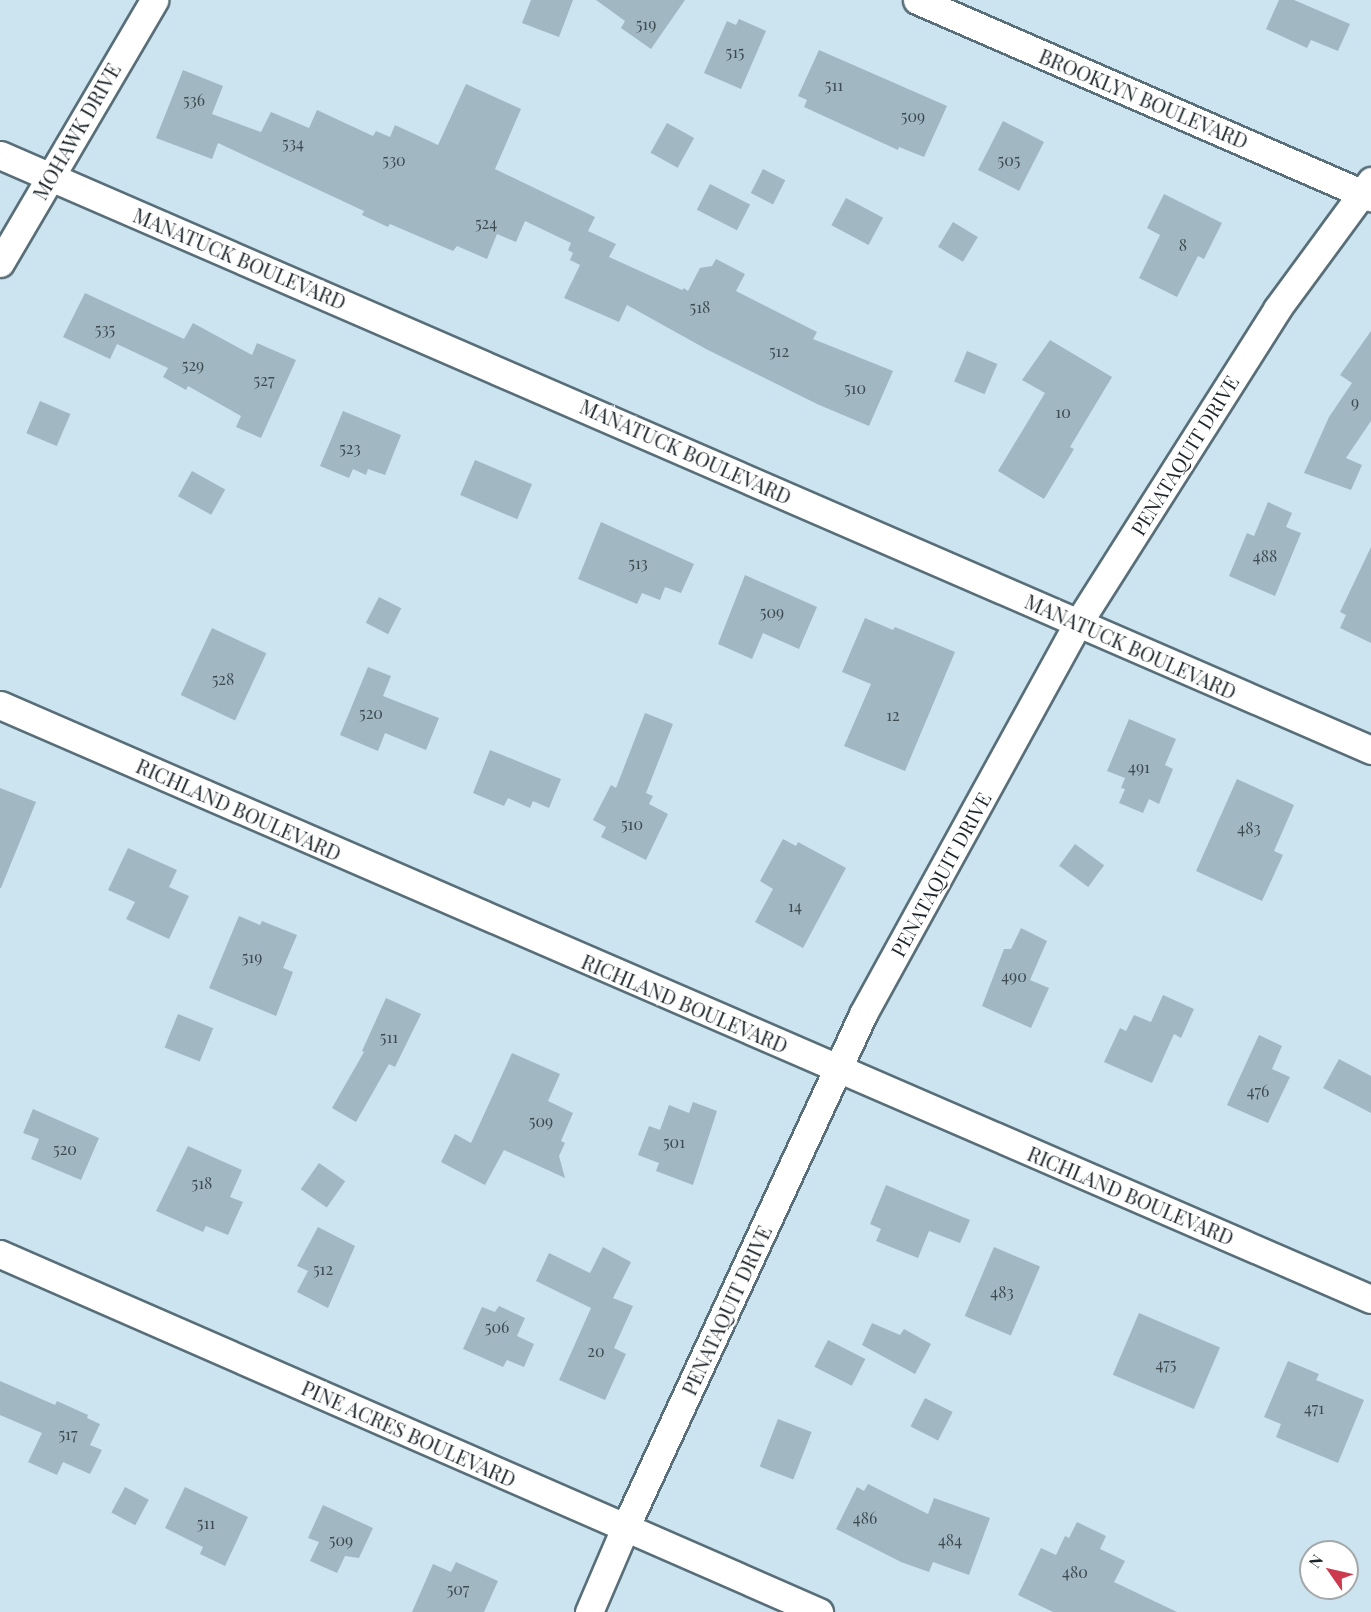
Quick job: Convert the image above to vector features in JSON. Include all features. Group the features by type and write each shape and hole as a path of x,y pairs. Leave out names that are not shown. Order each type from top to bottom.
{"street":[{"name":"MOHAWK DRIVE","path":"0,263 154,0"},
{"name":"BROOKLYN BOULEVARD","path":"917,0 1368,190"},
{"name":"MANATUCK BOULEVARD","path":"0,154 1371,750"},
{"name":"PENATAQUIT DRIVE","path":"589,1612 625,1528 863,1014 1078,622 1277,309 1368,190"},
{"name":"RICHLAND BOULEVARD","path":"0,705 1371,1299"},
{"name":"PINE ACRES BOULEVARD","path":"0,1254 819,1612"}],"building":[{"path":"531,0 573,0 559,37 522,23"},
{"path":"596,0 685,0 651,49 621,28 625,21"},
{"path":"1279,0 1294,0 1350,24 1338,51 1311,40 1307,48 1266,29"},
{"path":"739,19 766,31 741,89 704,73 727,21 736,25"},
{"path":"819,50 947,106 924,157 899,147 898,150 804,107 807,100 798,96"},
{"path":"183,70 223,86 212,114 261,132 271,112 309,128 317,110 373,136 376,131 390,137 395,125 438,145 466,84 521,109 495,169 595,217 588,231 616,244 609,257 688,291 700,268 712,266 716,259 745,274 736,291 817,332 813,339 893,371 869,426 817,404 706,349 627,305 619,322 564,298 580,265 570,260 573,253 568,250 571,243 525,221 516,242 497,234 487,259 457,246 453,251 390,224 388,227 362,215 364,211 218,143 212,159 156,138"},
{"path":"1003,121 1044,142 1019,191 978,170"},
{"path":"667,123 694,138 678,168 651,153"},
{"path":"763,169 785,180 773,204 751,193"},
{"path":"710,184 750,204 737,230 697,210"},
{"path":"1164,194 1222,223 1204,259 1198,256 1177,297 1139,278 1160,235 1147,228"},
{"path":"846,198 883,218 869,245 831,225"},
{"path":"953,222 978,237 963,262 938,247"},
{"path":"85,293 184,339 193,323 252,355 257,343 296,360 261,438 236,427 241,416 188,386 186,390 163,377 168,368 117,344 110,359 63,337"},
{"path":"1371,331 1371,421 1346,458 1362,465 1351,490 1304,473 1329,417 1352,383 1340,375"},
{"path":"1050,340 1112,377 1070,447 1074,449 1044,499 998,471 1045,393 1022,380"},
{"path":"967,351 997,364 984,394 954,381"},
{"path":"40,401 70,414 57,446 26,433"},
{"path":"343,411 401,435 385,475 368,469 366,475 353,469 349,478 320,466"},
{"path":"475,460 532,484 517,519 460,495"},
{"path":"192,471 225,489 211,515 178,496"},
{"path":"1268,502 1292,513 1286,527 1301,533 1275,596 1229,576 1247,533 1254,536"},
{"path":"601,522 694,564 681,593 665,587 660,600 642,593 637,604 578,579"},
{"path":"1371,547 1371,643 1340,628 1346,615 1340,612"},
{"path":"745,575 817,607 799,649 763,633 752,659 718,644"},
{"path":"379,597 401,608 388,634 366,623"},
{"path":"865,618 893,630 895,627 955,652 905,771 844,746 871,684 842,672"},
{"path":"212,628 266,653 235,720 181,695"},
{"path":"368,667 391,676 383,696 439,718 426,750 385,733 378,751 340,735"},
{"path":"645,713 673,724 646,793 653,796 649,804 668,814 646,860 601,837 606,827 593,820 611,785 616,788"},
{"path":"1129,719 1176,739 1165,765 1173,769 1159,804 1149,799 1143,813 1119,803 1125,789 1121,788 1125,778 1107,771"},
{"path":"490,750 561,779 549,808 533,801 530,808 508,798 504,806 473,793"},
{"path":"1237,779 1294,805 1274,851 1283,855 1262,901 1196,871"},
{"path":"0,788 36,802 1,888 0,888"},
{"path":"783,839 796,846 798,842 846,868 803,948 755,922 773,889 760,881"},
{"path":"1075,844 1104,865 1088,887 1059,866"},
{"path":"128,848 177,870 169,887 189,896 169,939 126,919 135,902 108,890"},
{"path":"239,916 260,925 262,921 297,935 283,968 293,972 276,1016 209,988"},
{"path":"1021,928 1047,941 1030,980 1049,988 1031,1028 982,1006 1004,949 1011,949"},
{"path":"1163,995 1194,1009 1181,1038 1174,1034 1152,1083 1104,1062 1120,1028 1126,1031 1134,1015 1151,1022"},
{"path":"386,998 421,1014 395,1067 389,1064 356,1122 332,1108 364,1052 362,1051"},
{"path":"178,1014 213,1028 200,1062 165,1047"},
{"path":"1259,1035 1282,1046 1272,1069 1290,1077 1268,1123 1227,1105"},
{"path":"512,1053 560,1074 548,1101 573,1113 561,1141 565,1143 559,1156 565,1178 504,1150 485,1185 441,1162 455,1134 471,1143"},
{"path":"1339,1059 1371,1076 1371,1113 1323,1088"},
{"path":"693,1102 717,1111 693,1185 656,1171 659,1163 638,1155 649,1126 660,1130 669,1105 689,1113"},
{"path":"33,1109 99,1138 81,1180 31,1159 39,1139 23,1133"},
{"path":"188,1146 242,1170 230,1197 243,1202 228,1235 206,1226 203,1232 156,1211"},
{"path":"319,1163 345,1181 327,1208 301,1189"},
{"path":"886,1185 970,1220 960,1243 929,1231 918,1258 876,1241 881,1229 870,1224"},
{"path":"318,1227 355,1246 328,1308 297,1292 308,1271 297,1266"},
{"path":"603,1247 631,1262 613,1298 633,1306 614,1348 626,1354 605,1400 559,1380 591,1308 536,1281 549,1253 590,1273"},
{"path":"994,1247 1040,1267 1011,1336 965,1316"},
{"path":"499,1306 525,1318 517,1336 534,1344 524,1367 507,1360 503,1367 463,1349 482,1307 495,1312"},
{"path":"1139,1313 1220,1347 1194,1409 1113,1375"},
{"path":"872,1323 900,1335 904,1329 931,1344 915,1374 862,1345"},
{"path":"828,1340 865,1359 852,1386 814,1367"},
{"path":"1288,1361 1319,1374 1316,1380 1364,1400 1338,1463 1276,1437 1281,1424 1264,1417"},
{"path":"0,1381 55,1405 57,1401 88,1415 87,1418 100,1424 90,1445 102,1450 90,1474 63,1462 57,1475 28,1462 42,1433 0,1415"},
{"path":"925,1398 953,1412 938,1441 910,1427"},
{"path":"778,1419 812,1432 793,1480 760,1467"},
{"path":"868,1484 928,1514 934,1498 990,1518 969,1575 933,1562 929,1572 901,1562 836,1529 857,1487 864,1491"},
{"path":"125,1487 149,1500 135,1525 111,1513"},
{"path":"185,1487 248,1517 225,1566 200,1554 203,1547 165,1528"},
{"path":"323,1505 373,1528 359,1558 345,1556 337,1573 310,1561 319,1542 308,1538"},
{"path":"1077,1522 1106,1536 1100,1549 1125,1561 1114,1582 1177,1612 1053,1612 1018,1595 1041,1548 1056,1555 1065,1536 1069,1538"},
{"path":"456,1562 498,1581 484,1612 412,1612 433,1564 451,1572"}]}
